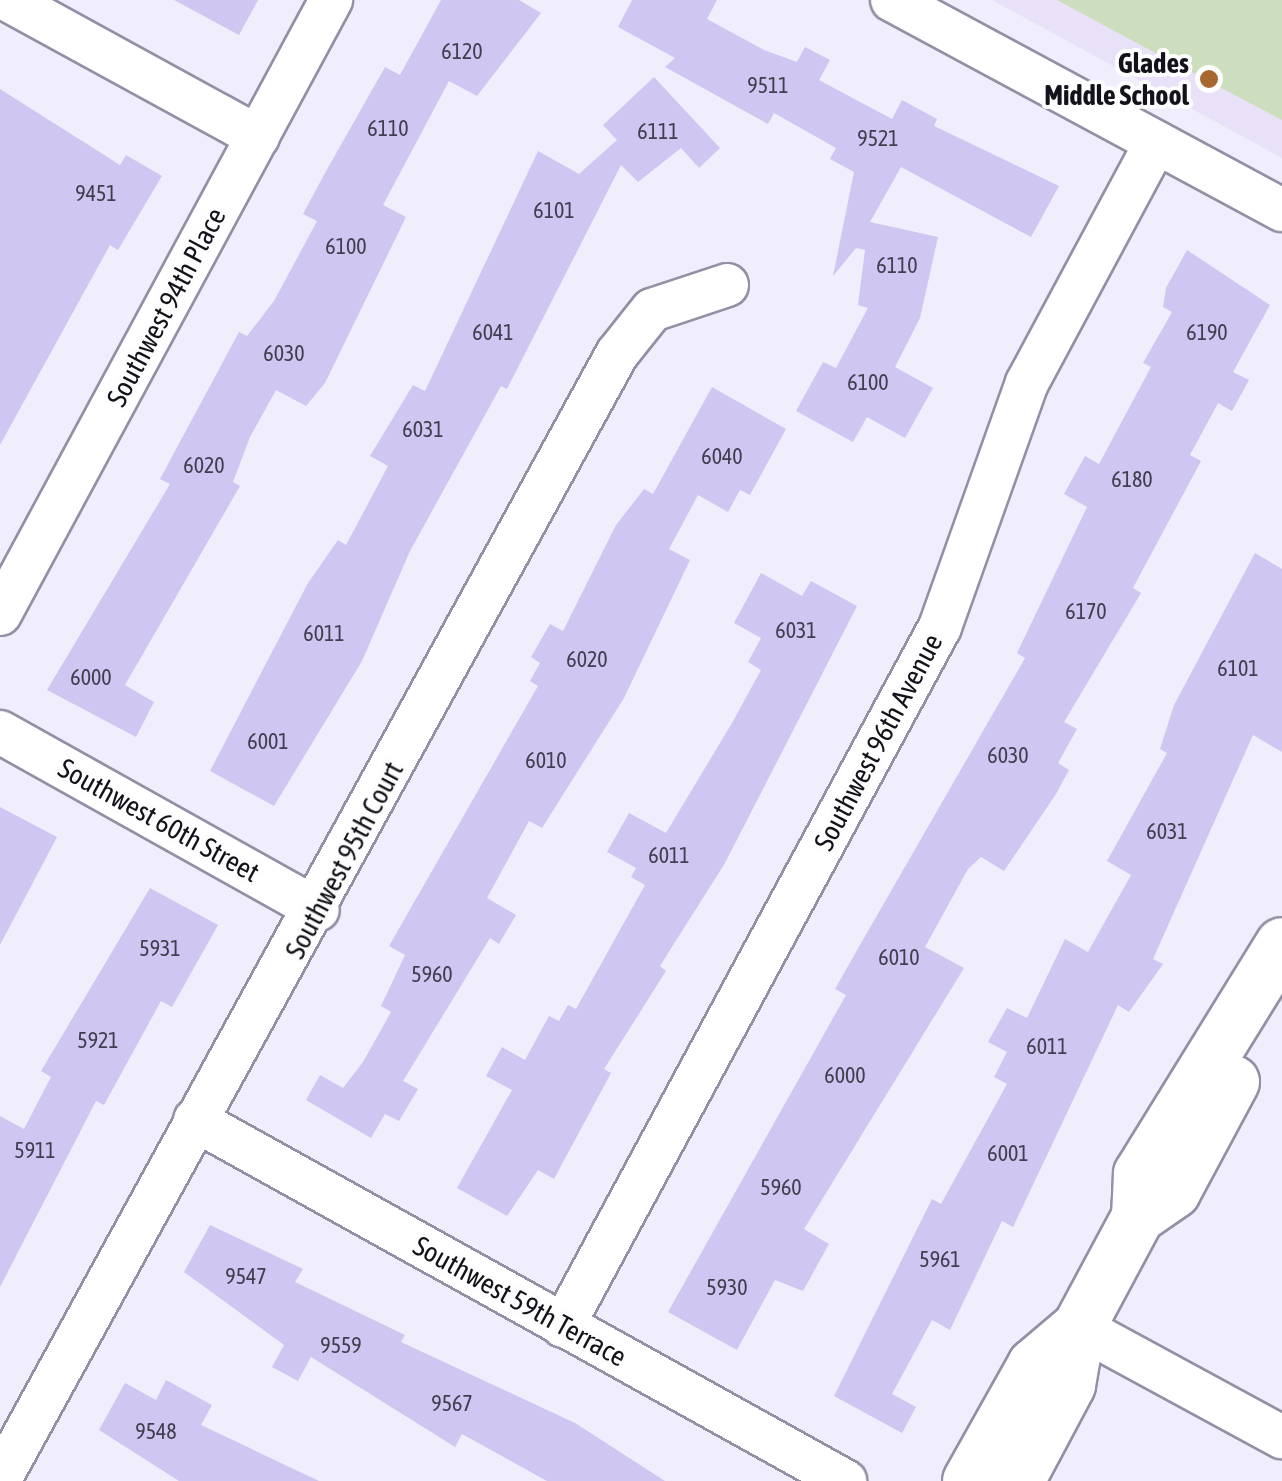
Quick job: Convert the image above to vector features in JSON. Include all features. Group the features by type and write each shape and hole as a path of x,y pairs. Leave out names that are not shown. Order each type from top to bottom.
{"street":[{"path":"8,0 258,137"},
{"name":"Southwest 94th Place","path":"0,614 331,0"},
{"path":"892,0 1282,210"},
{"name":"Southwest 96th Avenue","path":"563,1326 934,640 1027,383 1156,142"},
{"name":"Southwest 95th Court","path":"6,1478 196,1120 318,910 618,354 652,310 726,285"},
{"name":"Southwest 60th Street","path":"0,732 318,910"},
{"path":"1018,1481 1069,1386 1079,1327 1138,1216 1140,1174 1282,944"},
{"path":"1138,1216 1174,1192 1282,992"},
{"name":"Southwest 59th Terrace","path":"196,1120 845,1481"},
{"path":"1079,1327 1282,1437"},
{"path":"969,1481 1034,1365 1079,1327"}],"shaded area":[{"name":"Glades Middle School","path":"992,0 1282,0 1282,158"}],"green space":[{"path":"1057,0 1282,0 1282,120 1131,40"}],"building":[{"path":"174,0 258,0 239,35"},
{"path":"441,0 519,0 541,13 477,96 449,81 383,205 406,217 325,383 306,406 276,390 250,437 233,482 240,486 125,685 154,702 136,737 47,690 170,484 160,479 239,332 247,336 274,301 317,221 303,214 385,67 400,75"},
{"path":"632,0 717,0 707,19 764,50 797,62 805,47 830,60 819,80 892,119 902,100 937,119 934,126 1059,186 1031,237 901,167 870,222 938,237 920,318 895,367 933,388 905,438 867,417 853,442 796,411 823,362 836,368 868,308 858,305 865,250 856,248 833,276 854,172 830,159 836,148 774,113 768,124 665,67 675,58 618,27"},
{"path":"654,77 720,148 699,168 681,148 638,182 621,165 507,389 501,386 410,551 362,661 274,806 210,771 308,583 338,540 346,545 388,466 370,456 413,385 425,391 538,151 579,174 617,140 603,125"},
{"path":"0,89 120,165 126,155 162,176 118,250 110,245 0,445"},
{"path":"1187,250 1270,305 1233,372 1249,380 1232,411 1218,403 1190,455 1201,461 1133,588 1141,593 1064,722 1077,729 1058,763 1069,770 1056,794 1004,871 981,857 968,869 925,947 964,968 804,1229 829,1244 803,1291 775,1280 737,1350 668,1312 846,995 835,989 1025,658 1017,653 1087,507 1064,494 1085,456 1099,464 1151,367 1143,363 1172,312 1163,307 1166,288"},
{"path":"712,387 786,429 750,495 740,490 728,512 698,495 669,549 690,560 624,698 542,828 529,821 487,898 516,915 499,944 490,938 403,1081 418,1089 399,1121 385,1114 371,1138 306,1100 320,1075 343,1088 363,1062 391,1012 381,1006 405,955 389,946 538,686 530,681 540,663 531,657 550,624 563,631 616,525 644,489 653,494"},
{"path":"1255,553 1282,569 1282,752 1253,735 1153,959 1163,964 1129,1012 1118,1005 1013,1227 1002,1221 950,1330 932,1320 892,1394 916,1407 902,1433 834,1396 932,1199 941,1204 1007,1084 994,1077 1007,1052 988,1042 1007,1008 1027,1018 1065,939 1088,952 1131,875 1107,861 1167,753 1160,749 1174,705"},
{"path":"761,573 802,596 811,581 857,606 725,863 660,966 666,971 604,1069 611,1073 554,1179 538,1170 507,1216 457,1188 512,1090 486,1076 502,1047 525,1060 549,1016 559,1021 568,1005 576,1009 645,885 631,877 636,868 607,852 629,813 666,833 732,723 761,670 748,662 761,638 734,623"},
{"path":"0,807 57,837 0,945"},
{"path":"150,888 218,925 172,1007 161,1001 104,1105 96,1101 0,1287 0,1116 24,1129 51,1077 41,1071"},
{"path":"210,1225 303,1269 295,1282 405,1335 401,1342 575,1423 665,1481 547,1481 462,1434 455,1447 311,1357 298,1381 272,1367 284,1345 184,1272"},
{"path":"166,1380 212,1405 201,1425 319,1481 179,1481 99,1430 125,1383 156,1400"}],"place":[{"name":"Glades Middle School","path":"1209,79"}]}
